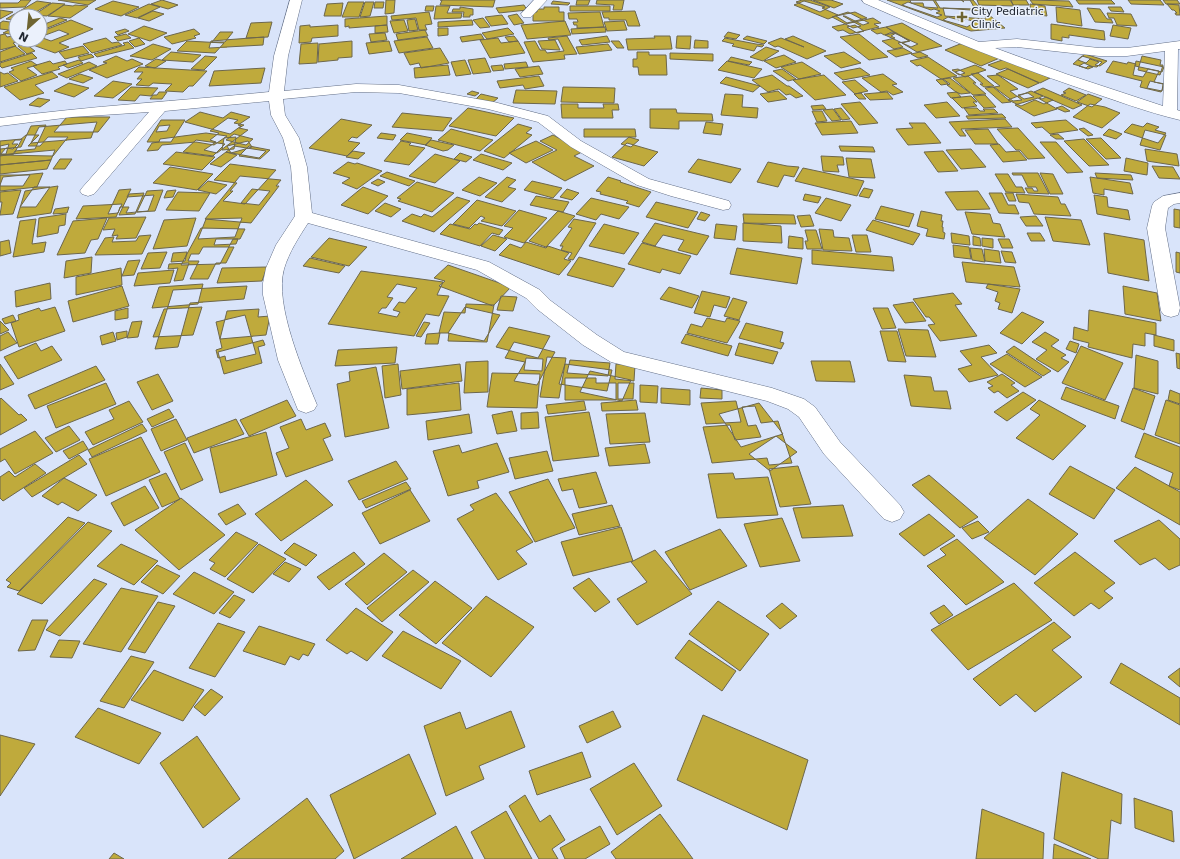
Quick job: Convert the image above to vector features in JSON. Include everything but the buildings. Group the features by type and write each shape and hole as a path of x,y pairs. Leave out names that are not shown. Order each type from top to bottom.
{"street":[{"path":"296,0 281,56 276,96 278,115 291,138 299,166 304,216 285,245 275,268 272,283 272,295 288,360 306,405"},
{"path":"527,14 542,0"},
{"path":"868,0 978,46 1065,79 1175,114 1176,45 1127,52 1099,52 1017,43 978,46"},
{"path":"0,122 72,113 161,107 276,96 373,88 398,89 489,105 543,119 576,144 643,182 723,205"},
{"path":"88,191 161,107"},
{"path":"1171,311 1156,228 1160,206 1169,200 1180,198"},
{"path":"304,216 483,266 526,290 590,340 618,357 772,395 796,404 807,412 832,448 892,512"}],"place":[{"name":"City Pediatric Clinic","path":"962,17"}]}
